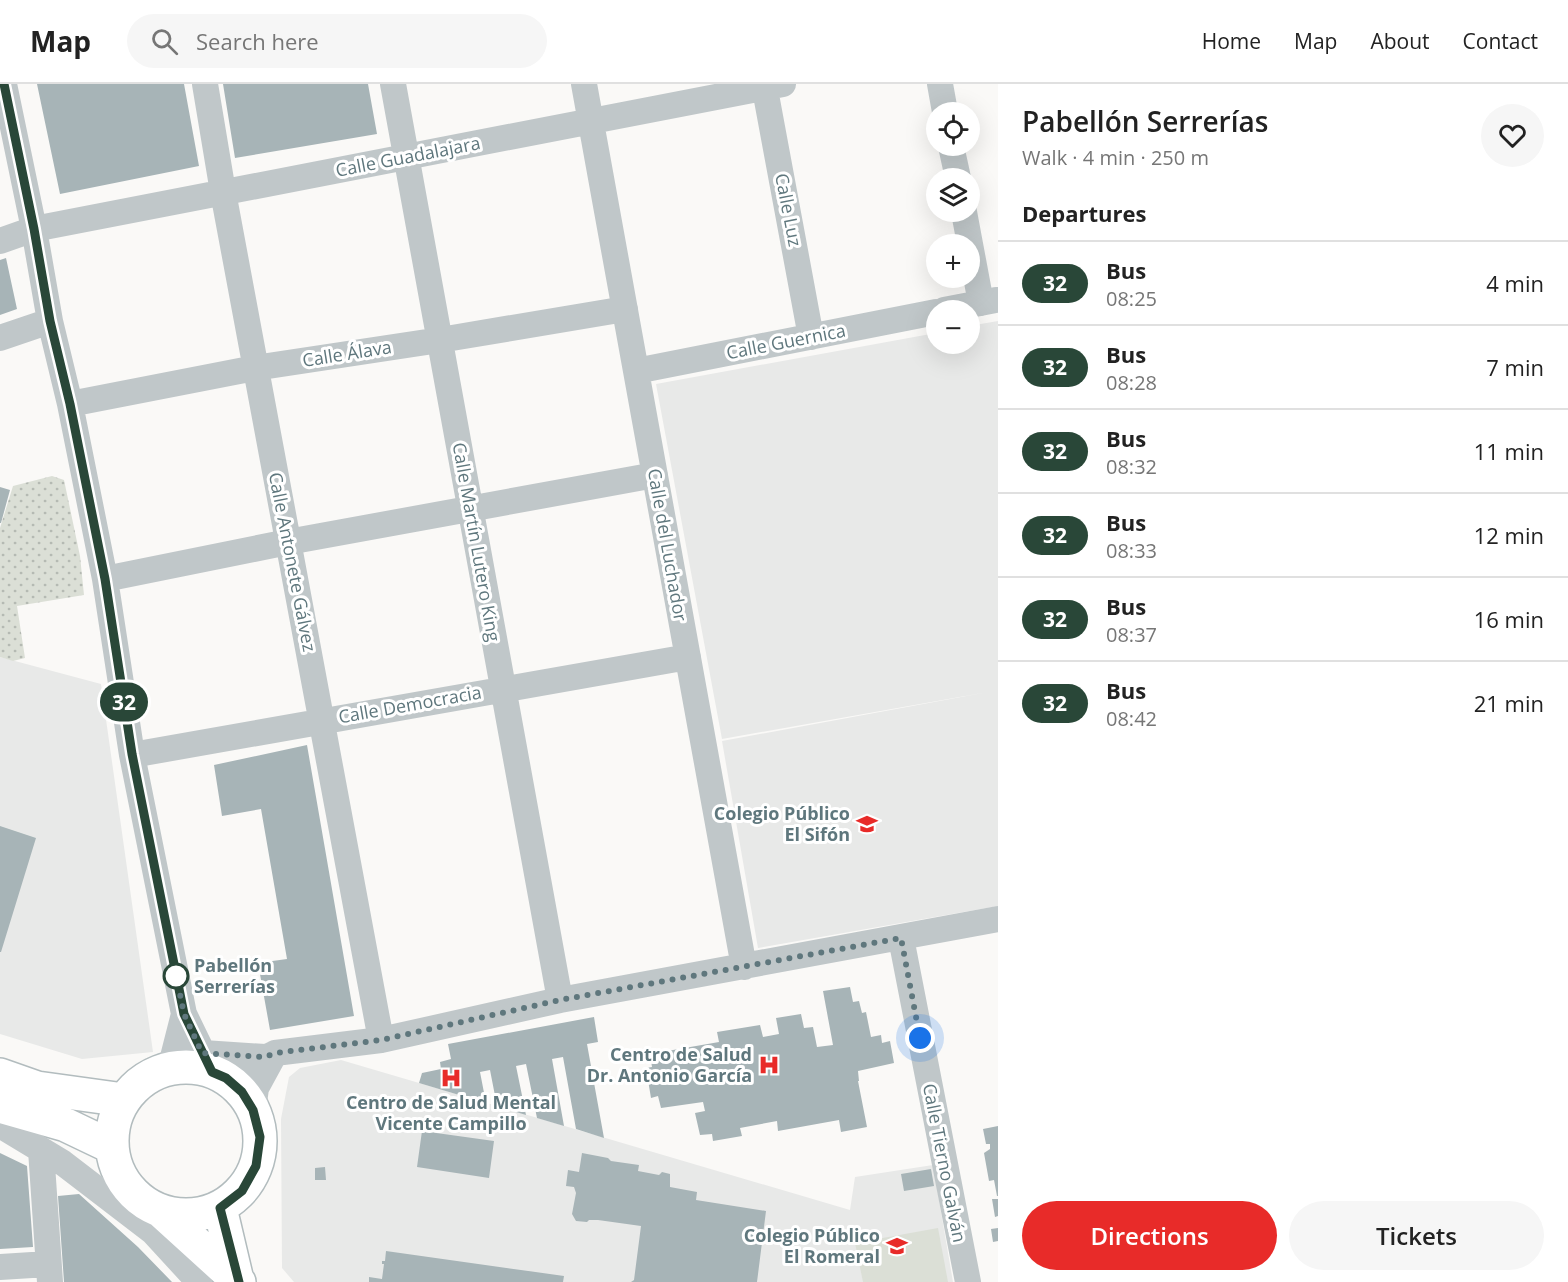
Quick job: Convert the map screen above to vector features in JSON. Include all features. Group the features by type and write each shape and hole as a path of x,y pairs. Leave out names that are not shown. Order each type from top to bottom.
{"main road":[{"path":"162,1212 191,1216 220,1208 242,1191 256,1166 260,1137 253,1110 242,1092 213,1068 170,1069 136,1086 124,1100 114,1122 112,1147 119,1175 136,1198 162,1212 230,1281"},
{"path":"0,1075 37,1088"},
{"path":"0,1081 124,1100"},
{"path":"0,1106 66,1125 112,1147"},
{"path":"220,1208 230,1281"}],"street":[{"name":"Calle Antonete Gálvez","path":"206,84 255,368 381,1040"},
{"name":"Calle Martín Lutero King","path":"393,84 560,1000"},
{"name":"Calle del Luchador","path":"584,84 744,967"},
{"path":"940,84 943,102"},
{"name":"Calle Guadalajara","path":"0,241 34,229 591,122 770,85"},
{"name":"Calle Luz","path":"770,85 811,337"},
{"path":"3,92 34,229 50,321 70,404 105,579 132,754 184,1014 213,1068"},
{"path":"967,222 990,301"},
{"name":"Calle Álava","path":"70,404 255,368 625,309"},
{"name":"Calle Guernica","path":"636,371 926,314"},
{"path":"0,338 50,321"},
{"path":"105,579 288,542 655,475"},
{"name":"Calle Democracia","path":"132,754 688,657"},
{"path":"213,1068 270,1055 381,1040 560,1000 998,919"},
{"name":"Calle Tierno Galván","path":"901,938 968,1282"},
{"path":"170,1069 184,1014"},
{"path":"213,1068 270,1055"},
{"path":"253,1110 256,1088 270,1055"},
{"path":"0,1125 63,1163 153,1232 199,1282"},
{"path":"0,1267 49,1273 41,1150"}],"shaded area":[{"path":"998,321 998,906 758,948 722,741 988,692 722,739 656,384 926,335 926,354 980,354 980,324"},
{"path":"52,476 64,480 80,556 84,595 17,606 25,658 13,661 0,657 0,528 13,486"},
{"path":"0,657 101,684 153,1052 82,1059 0,1034"},
{"path":"341,1060 850,1210 855,1177 933,1165 953,1282 294,1282 282,1268 281,1119 289,1077 300,1068"},
{"path":"938,1228 948,1282 863,1282 855,1243"}],"building":[{"path":"37,84 184,84 199,166 60,194"},
{"path":"223,84 368,84 377,134 235,158"},
{"path":"6,258 17,309 0,315 0,260"},
{"path":"0,487 10,490 1,523 0,523"},
{"path":"307,745 354,1016 270,1030 258,963 287,959 261,809 222,816 214,765"},
{"path":"0,826 36,838 1,952 0,952"},
{"name":"Centro de Salud Dr. Antonio García","path":"850,987 853,1002 859,1001 862,1013 866,1012 871,1037 881,1035 882,1043 890,1041 894,1063 858,1071 867,1127 841,1132 839,1120 778,1131 777,1121 740,1128 742,1136 713,1141 712,1134 700,1135 695,1113 705,1111 703,1102 661,1108 658,1096 651,1098 646,1068 652,1067 650,1054 719,1042 717,1032 760,1025 763,1037 779,1034 776,1018 801,1014 804,1028 813,1027 817,1047 833,1045 823,991"},
{"name":"Centro de Salud Mental Vicente Campillo","path":"594,1017 598,1042 587,1044 604,1138 576,1129 563,1057 552,1059 564,1126 537,1118 526,1064 516,1066 526,1115 497,1106 490,1070 480,1072 486,1103 419,1083 422,1073 441,1069 440,1062 451,1059 448,1044"},
{"path":"998,1126 997,1196 994,1180 989,1181 984,1153 990,1149 990,1144 986,1144 983,1129"},
{"path":"422,1131 494,1141 489,1178 417,1167"},
{"path":"0,1153 27,1166 33,1247 0,1249"},
{"path":"582,1153 608,1158 611,1161 639,1165 638,1171 659,1175 662,1172 670,1174 670,1187 697,1192 696,1200 766,1211 757,1282 631,1282 634,1280 641,1226 598,1220 576,1221 572,1214 576,1193 574,1187 566,1186 568,1170 579,1172"},
{"path":"325,1167 326,1180 315,1180 315,1168"},
{"path":"931,1169 934,1186 904,1191 901,1174"},
{"path":"79,1194 138,1247 172,1282 64,1282 58,1196"},
{"path":"992,1199 998,1199 998,1216 995,1217"},
{"path":"998,1228 998,1241 993,1242 991,1229"},
{"path":"386,1251 564,1276 563,1282 369,1282 369,1277 382,1279 384,1264 382,1261 385,1261"}],"bus line":[{"name":"32","path":"4,84 34,229 50,321 70,404 105,579 132,754 184,1014 212,1072 226,1078 242,1092 253,1110 260,1137 256,1166 242,1191 220,1208 239,1282"}],"place":[{"name":"Colegio Público El Sifón","path":"867,824"},
{"name":"Pabellón Serrerías","path":"176,976"},
{"name":"Centro de Salud Dr. Antonio García","path":"769,1065"},
{"name":"Centro de Salud Mental Vicente Campillo","path":"451,1078"},
{"name":"Colegio Público El Romeral","path":"897,1246"}],"route":[{"path":"176,976 175,970 184,1014 202,1053 265,1057 275,1053 381,1040 560,1000 901,938 920,1038"}]}
